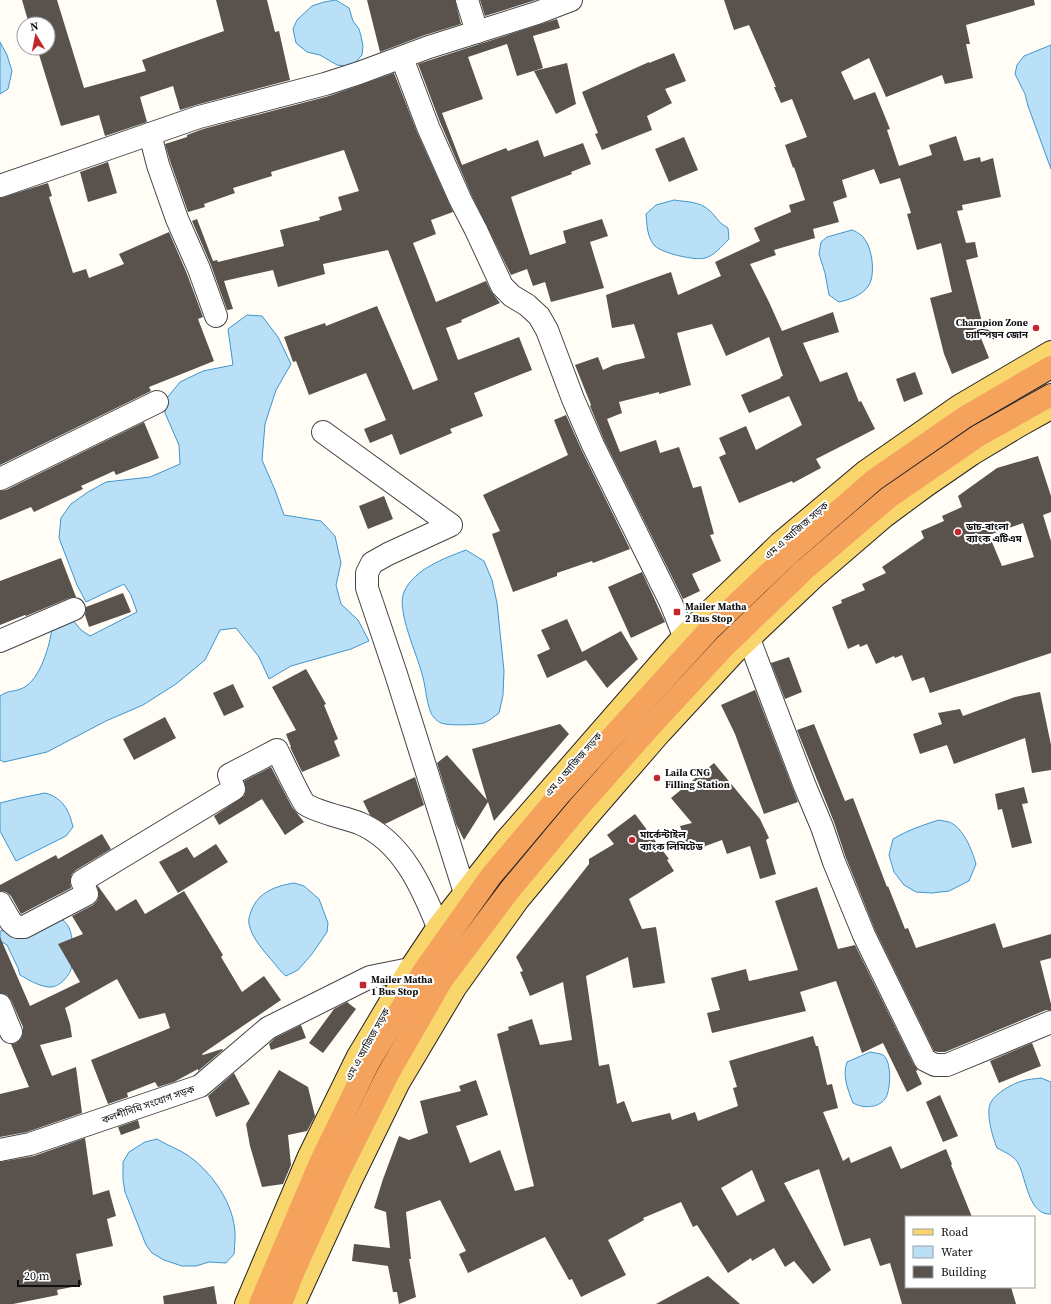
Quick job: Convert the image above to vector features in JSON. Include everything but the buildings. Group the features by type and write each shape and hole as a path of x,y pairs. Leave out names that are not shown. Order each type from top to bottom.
{"highway":[{"path":"260,1304 320,1163 369,1062 425,969 491,876 556,799 709,630 795,549 874,480 965,417 1051,367"},
{"path":"281,1304 293,1273 335,1181 381,1088 442,980 509,891 579,807 724,647 804,570 888,498 978,436 1051,395"}],"main road":[{"name":"এম এ আজিজ সড়ক","path":"246,1304 312,1149 357,1058 410,969 438,927 506,840 684,636 780,543 866,470 959,406 1051,352"},
{"path":"294,1304 352,1178 400,1082 455,988 518,900 588,816 660,733 734,653 813,578 885,516 972,454 1051,408"}],"street":[{"path":"467,0 477,32"},
{"path":"0,186 222,110 325,84 402,58 429,47 537,13 571,0"},
{"path":"402,58 428,127 460,200 476,230 502,286 512,296 527,305 540,316 547,330 573,399 593,445 671,603 684,636"},
{"path":"150,134 158,165 177,219 199,269 216,316"},
{"path":"0,479 157,402"},
{"path":"323,432 451,525 372,563 367,573 367,588 396,674 465,893"},
{"path":"0,641 74,610"},
{"path":"749,639 804,784 822,827 834,862 858,920 925,1060 935,1065 947,1065 1051,1022"},
{"path":"0,903 11,922 17,927 24,927 87,894 82,881 234,789 229,775 277,750 304,803 325,812 360,823 373,830 390,844 405,860 428,901 438,927"},
{"name":"কলশীদিঘি সংযোগ সড়ক","path":"0,1150 30,1144 200,1086 268,1028 370,977 410,969"},
{"path":"0,1005 11,1032"}],"water":[{"path":"336,0 349,8 353,21 359,29 363,46 362,55 355,63 347,66 337,65 320,55 307,52 296,43 293,29 297,20 312,6"},
{"path":"0,42 7,55 12,71 8,89 0,94"},
{"path":"1051,45 1051,169 1025,94 1015,74 1017,65 1024,56"},
{"path":"674,200 693,202 702,205 713,213 721,223 728,228 729,239 712,255 700,259 671,254 659,249 650,239 646,214 656,205"},
{"path":"852,230 861,235 868,245 872,259 871,280 863,292 839,302 829,295 825,273 819,254 821,242 827,237"},
{"path":"247,315 262,316 278,337 291,364 276,390 265,424 262,460 284,515 321,521 335,536 341,563 336,585 341,604 358,620 369,641 351,649 291,666 269,679 259,657 236,628 220,630 205,660 176,684 143,705 106,721 47,752 4,762 0,760 0,696 23,688 34,678 43,661 52,628 72,619 81,630 90,636 137,612 131,595 124,584 86,602 77,585 59,538 61,518 71,504 106,482 150,477 180,464 179,445 165,413 166,399 180,382 203,371 233,365 228,329"},
{"path":"466,550 484,561 492,580 497,603 504,671 503,695 499,713 486,722 450,725 440,722 431,713 422,674 405,621 402,600 404,592 409,584 422,571 431,565"},
{"path":"45,793 61,801 67,810 73,827 66,836 16,861 0,831 0,803"},
{"path":"939,820 949,822 959,829 972,852 976,864 969,881 949,891 932,893 916,892 904,885 894,872 889,855 893,839 910,830"},
{"path":"294,883 304,886 319,899 328,923 327,932 312,954 298,970 286,976 256,940 251,930 249,920 255,903 259,898 275,888"},
{"path":"55,918 63,920 68,926 73,946 73,961 67,977 57,985 49,987 37,984 20,975 7,945 0,941 0,931"},
{"path":"870,1052 881,1054 886,1058 890,1076 885,1099 878,1105 865,1107 853,1103 846,1083 845,1072 847,1062"},
{"path":"1041,1078 1051,1082 1051,1214 1044,1213 1033,1203 1029,1196 1018,1162 1010,1155 997,1148 989,1119 989,1107 991,1102 1000,1092 1018,1082"},
{"path":"157,1139 194,1160 210,1176 224,1196 233,1218 235,1229 234,1254 226,1263 209,1262 196,1266 182,1266 164,1260 152,1253 146,1245 125,1192 123,1162 129,1152 145,1142"}],"place":[{"name":"Champion Zone চ্যাম্পিয়ন জোন","path":"1036,328"},
{"name":"ডাচ-বাংলা ব্যাংক এটিএম","path":"958,532"},
{"name":"Mailer Matha 2 Bus Stop","path":"677,612"},
{"name":"Laila CNG Filling Station","path":"657,778"},
{"name":"মার্কেন্টাইল ব্যাংক লিমিটেড","path":"632,840"},
{"name":"Mailer Matha 1 Bus Stop","path":"363,985"}]}
